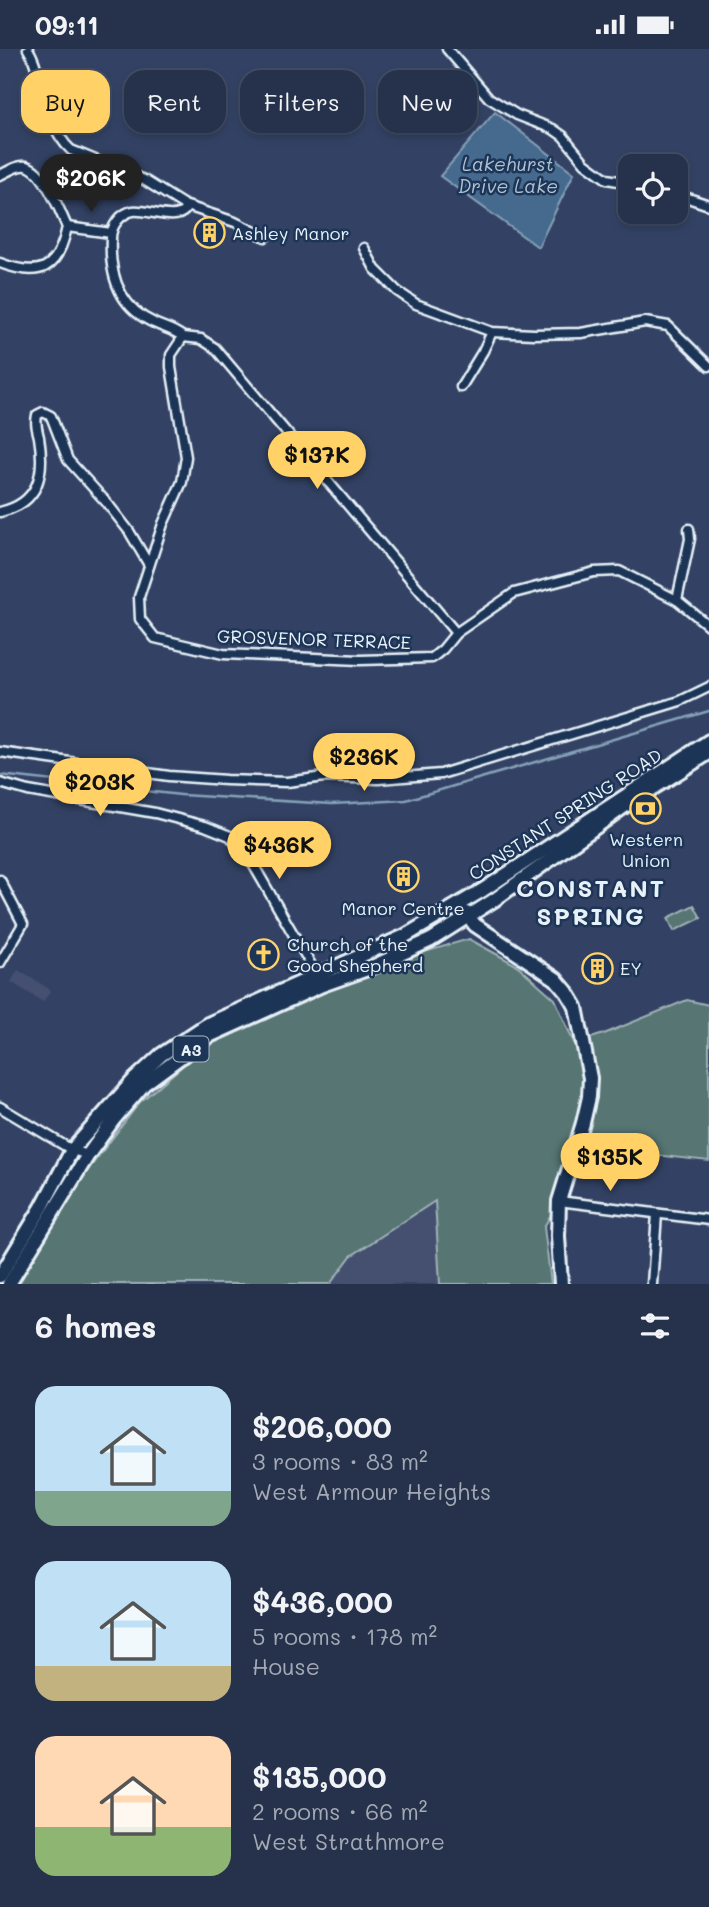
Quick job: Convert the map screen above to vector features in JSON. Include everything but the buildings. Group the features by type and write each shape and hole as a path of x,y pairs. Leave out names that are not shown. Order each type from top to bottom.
{"main road":[{"name":"CONSTANT SPRING ROAD","path":"9,1284 88,1155 144,1084 209,1036 405,936 459,905 709,741"},
{"name":"CONSTANT SPRING ROAD","path":"0,1276 42,1207 72,1150 134,1080 161,1055 208,1024 319,980 370,968 432,940 469,918 625,806 709,753"},
{"path":"459,905 475,925 556,979 576,1007 588,1065 589,1097 559,1202 561,1284"}],"street":[{"path":"28,49 36,62 38,79 56,130 63,143 71,150 144,180 184,205 235,222 265,237"},
{"path":"447,49 489,98 517,115 553,129 563,136 585,163 607,179 618,181"},
{"path":"0,175 23,165 34,168 47,185 67,227 64,243 56,260 41,271 18,269 0,263"},
{"path":"688,198 709,205"},
{"path":"184,205 185,210 177,215 130,211 119,218 111,233 110,263 115,283 125,303 152,323 173,329 183,337 201,339 215,348 456,633"},
{"path":"67,227 111,233"},
{"path":"364,248 375,269 397,291 416,304 492,332 581,333 645,322 668,326 709,366"},
{"path":"461,387 492,332"},
{"name":"GROSVENOR TERRACE","path":"183,337 171,355 186,457 182,482 163,524 139,597 140,619 155,638 223,655 360,660 432,658 456,633 514,593 594,572 619,571 677,600 709,626"},
{"path":"0,512 10,510 30,499 36,488 41,460 35,424 37,415 43,412 51,416 68,460 130,531 149,565"},
{"path":"677,600 690,539 689,529"},
{"path":"0,752 169,776 255,782 287,782 324,777 378,779 441,774 680,701 709,687"},
{"path":"0,783 28,791 155,813 205,826 230,836 250,859 319,980"},
{"path":"0,880 23,924 0,963"},
{"path":"0,1107 72,1150 88,1155"},
{"path":"559,1202 709,1220"},
{"path":"652,1284 657,1214"}],"shaded area":[{"path":"18,970 51,990 43,1002 11,982"},
{"path":"436,1201 440,1284 330,1284 350,1256"}],"green space":[{"path":"694,905 701,918 674,931 668,918"},
{"path":"469,939 518,966 555,999 574,1043 604,1034 687,1000 709,1005 709,1161 589,1148 544,1227 551,1284 440,1284 435,1201 351,1256 330,1284 9,1284 47,1224 140,1102 205,1047 309,1000 370,968"}],"water":[{"name":"Lakehurst Drive Lake","path":"495,112 574,173 538,247 440,176"}],"waterway":[{"path":"0,775 181,795 332,804 406,800 709,711"}],"place":[{"name":"Ashley Manor","path":"209,233"},
{"name":"Western Union","path":"646,808"},
{"name":"Manor Centre","path":"403,877"},
{"name":"Church of the Good Shepherd","path":"264,954"},
{"name":"EY","path":"597,968"}],"district":[{"name":"CONSTANT SPRING","path":"591,901"}]}
